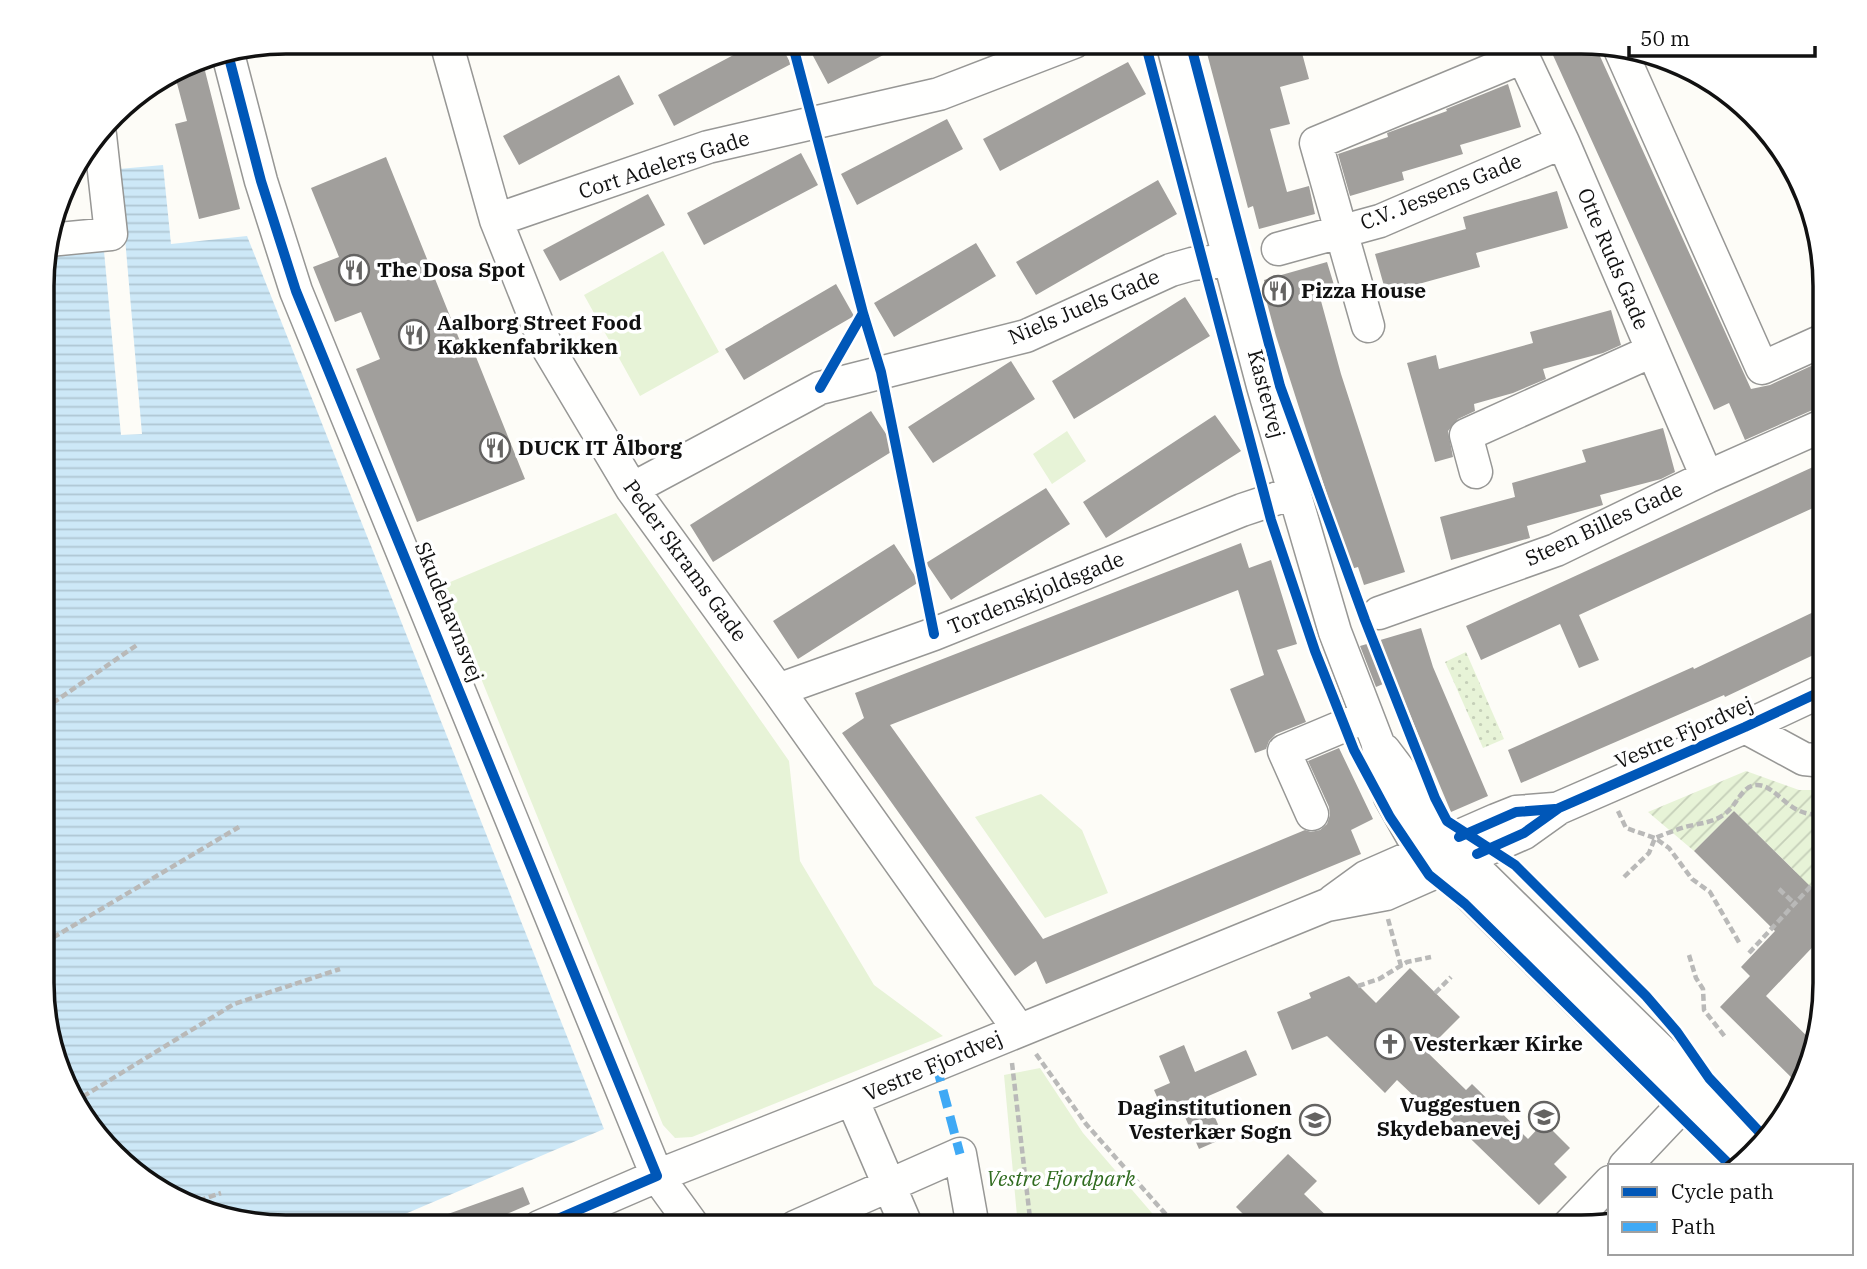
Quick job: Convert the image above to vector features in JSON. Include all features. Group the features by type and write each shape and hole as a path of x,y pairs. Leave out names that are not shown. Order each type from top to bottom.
{"street":[{"name":"Peder Skrams Gade","path":"450,55 496,220 545,343 632,489 778,690 1014,1032"},
{"name":"Cort Adelers Gade","path":"496,220 708,146 939,94 1040,55"},
{"name":"Kastetvej","path":"1175,55 1293,493 1335,632 1372,728 1452,855"},
{"path":"1368,326 1316,143 1509,55"},
{"name":"Otte Ruds Gade","path":"1522,55 1563,142 1707,477"},
{"path":"1624,59 1762,368 1812,346"},
{"name":"Skudehavnsvej","path":"230,62 261,181 296,290 657,1176 685,1214"},
{"name":"C.V. Jessens Gade","path":"1278,248 1380,220 1563,142"},
{"path":"59,239 111,234 101,147"},
{"name":"Niels Juels Gade","path":"632,489 820,388 1026,336 1171,270 1192,264 1230,260"},
{"path":"1476,472 1466,435 1652,351"},
{"name":"Steen Billes Gade","path":"1379,613 1556,550 1707,477 1812,431"},
{"name":"Tordenskjoldsgade","path":"778,690 934,635 1242,510 1293,493"},
{"name":"Vestre Fjordvej","path":"569,1214 1328,905 1366,877 1524,833 1559,808 1812,696"},
{"path":"1745,727 1804,759 1812,760"},
{"path":"1312,814 1284,751 1372,728"},
{"path":"1452,855 1691,1096 1736,1155"},
{"path":"1452,855 1519,883 1639,1003 1664,1033 1691,1096 1751,1140"},
{"path":"1627,1164 1691,1096"},
{"path":"852,1099 903,1214"},
{"path":"823,1214 960,1154 970,1215"},
{"path":"1578,1215 1608,1184"}],"path":[{"path":"55,702 137,646"},
{"path":"1624,877 1649,853 1655,838 1682,827 1717,820 1736,804 1747,788 1755,784 1763,786 1790,806 1812,816"},
{"path":"1608,788 1626,828 1655,838 1669,848 1692,879 1710,892 1740,944"},
{"path":"55,937 239,827"},
{"path":"1749,953 1812,887"},
{"path":"1779,889 1796,905"},
{"path":"1390,923 1401,965"},
{"path":"1689,956 1703,989 1704,1010 1726,1038"},
{"path":"1358,986 1379,979 1406,962 1432,957"},
{"path":"84,1096 234,1004 340,969"},
{"path":"1435,993 1451,977"},
{"path":"1014,1032 1030,1215"},
{"path":"1014,1032 1086,1124 1166,1215"},
{"path":"205,1199 221,1194"}],"green space":[{"path":"663,251 719,352 640,396 584,295"},
{"path":"1067,431 1086,461 1052,484 1033,454"},
{"path":"616,513 789,761 800,861 874,985 943,1036 692,1137 675,1138 663,1125 443,585"},
{"path":"1466,652 1504,739 1483,748 1445,662"},
{"path":"1746,771 1799,790 1812,790 1812,893 1803,903 1796,872 1734,811 1694,851 1648,812"},
{"path":"1041,794 1082,830 1108,893 1045,918 975,817"},
{"name":"Vestre Fjordpark","path":"1040,1068 1083,1133 1153,1215 1017,1215 1004,1075"}],"water":[{"path":"163,165 171,244 247,236 604,1129 405,1214 271,1214 241,1210 184,1191 145,1167 112,1136 85,1099 62,1043 55,998 54,286 56,255 104,251 121,435 142,434 119,169"}],"building":[{"path":"733,55 786,55 791,64 674,126 658,95"},
{"path":"813,55 883,55 828,84"},
{"path":"1207,55 1303,55 1309,79 1280,87 1290,124 1270,129 1287,192 1309,186 1315,214 1259,229 1253,206 1248,208"},
{"path":"1553,55 1600,55 1751,389 1770,385 1812,366 1812,410 1745,440 1729,403 1714,410"},
{"path":"1128,62 1146,94 1000,171 983,139"},
{"path":"205,70 240,209 199,219 175,124 187,121 177,82"},
{"path":"619,75 634,104 519,165 503,136"},
{"path":"1508,84 1521,127 1460,145 1463,154 1402,172 1404,180 1350,196 1338,154 1388,137 1387,133 1447,111 1446,109"},
{"path":"947,119 963,149 857,205 841,174"},
{"path":"801,153 818,185 704,245 687,213"},
{"name":"Aalborg Street Food Køkkenfabrikken","path":"386,157 464,351 472,347 525,479 417,522 356,369 380,359 361,312 335,322 313,267 339,257 311,188"},
{"path":"1158,180 1177,214 1036,295 1016,262"},
{"path":"1557,191 1568,228 1476,253 1480,267 1386,293 1375,254 1466,229 1463,217"},
{"path":"648,194 665,225 560,281 543,250"},
{"path":"976,243 996,276 894,337 874,303"},
{"path":"1327,262 1334,285 1318,290 1341,374 1405,572 1364,585 1358,567 1351,569 1276,336 1264,280"},
{"path":"836,284 854,316 744,380 725,349"},
{"path":"1185,297 1210,336 1074,419 1052,381"},
{"path":"1611,310 1621,345 1603,353 1543,369 1546,379 1513,393 1474,404 1475,411 1458,419 1448,431 1453,457 1435,462 1407,363 1436,355 1439,369 1533,343 1530,332"},
{"path":"1011,361 1035,399 933,463 908,427"},
{"path":"871,411 896,449 713,562 690,525"},
{"path":"1215,415 1241,451 1106,538 1083,502"},
{"path":"1663,428 1675,472 1661,479 1600,495 1603,505 1527,526 1530,538 1451,560 1440,517 1515,497 1512,483 1586,462 1582,450"},
{"path":"1812,467 1812,508 1579,615 1599,660 1579,668 1560,624 1481,660 1466,626"},
{"path":"1046,488 1070,524 951,600 926,563"},
{"path":"1241,543 1249,568 1271,560 1297,644 1277,650 1306,722 1276,734 1266,749 1255,753 1230,689 1264,675 1238,590 890,725 1043,939 1305,830 1320,830 1327,824 1329,807 1308,761 1339,748 1373,819 1351,830 1361,854 1046,984 1036,961 1015,976 842,733 864,718 855,693"},
{"path":"894,544 919,582 798,659 773,621"},
{"path":"1812,613 1812,656 1725,697 1724,695 1521,783 1508,750 1693,667 1694,669"},
{"path":"1421,628 1433,667 1488,796 1451,812 1395,679 1376,687 1360,646"},
{"path":"1734,811 1812,888 1812,948 1766,996 1806,1036 1792,1078 1720,1007 1750,976 1741,967 1775,931 1694,851"},
{"name":"Vesterkær Kirke","path":"1410,968 1460,1017 1426,1051 1466,1090 1472,1084 1528,1139 1544,1122 1570,1148 1554,1164 1567,1177 1539,1205 1444,1113 1438,1119 1397,1080 1385,1093 1327,1036 1292,1050 1277,1012 1311,998 1309,993 1349,976 1376,1003"},
{"path":"1184,1045 1195,1072 1246,1050 1257,1075 1206,1097 1224,1138 1199,1149 1181,1108 1165,1115 1154,1090 1170,1083 1159,1056"},
{"path":"1288,1154 1317,1181 1304,1194 1325,1215 1244,1215 1236,1207"},
{"path":"523,1187 530,1204 507,1214 447,1214"}],"marked path":[{"path":"936,1064 960,1154"}],"cycle path":[{"path":"795,55 863,313 820,388"},
{"path":"1148,55 1271,520 1315,651 1354,750 1390,817 1429,875 1465,904 1727,1162"},
{"path":"1193,55 1280,386 1365,620 1435,798 1447,821 1515,865 1646,996 1677,1032 1709,1078 1759,1131"},
{"path":"230,62 261,181 296,291 657,1176 569,1214"},
{"path":"863,313 881,372 934,634"},
{"path":"1477,854 1524,833 1559,808 1812,696"},
{"path":"1459,837 1516,812 1555,809"}],"place":[{"name":"The Dosa Spot","path":"354,270"},
{"name":"Pizza House","path":"1278,291"},
{"name":"Aalborg Street Food Køkkenfabrikken","path":"414,335"},
{"name":"DUCK IT Ålborg","path":"495,448"},
{"name":"Vesterkær Kirke","path":"1390,1044"},
{"name":"Vuggestuen Skydebanevej","path":"1544,1117"},
{"name":"Daginstitutionen Vesterkær Sogn","path":"1315,1120"}]}
